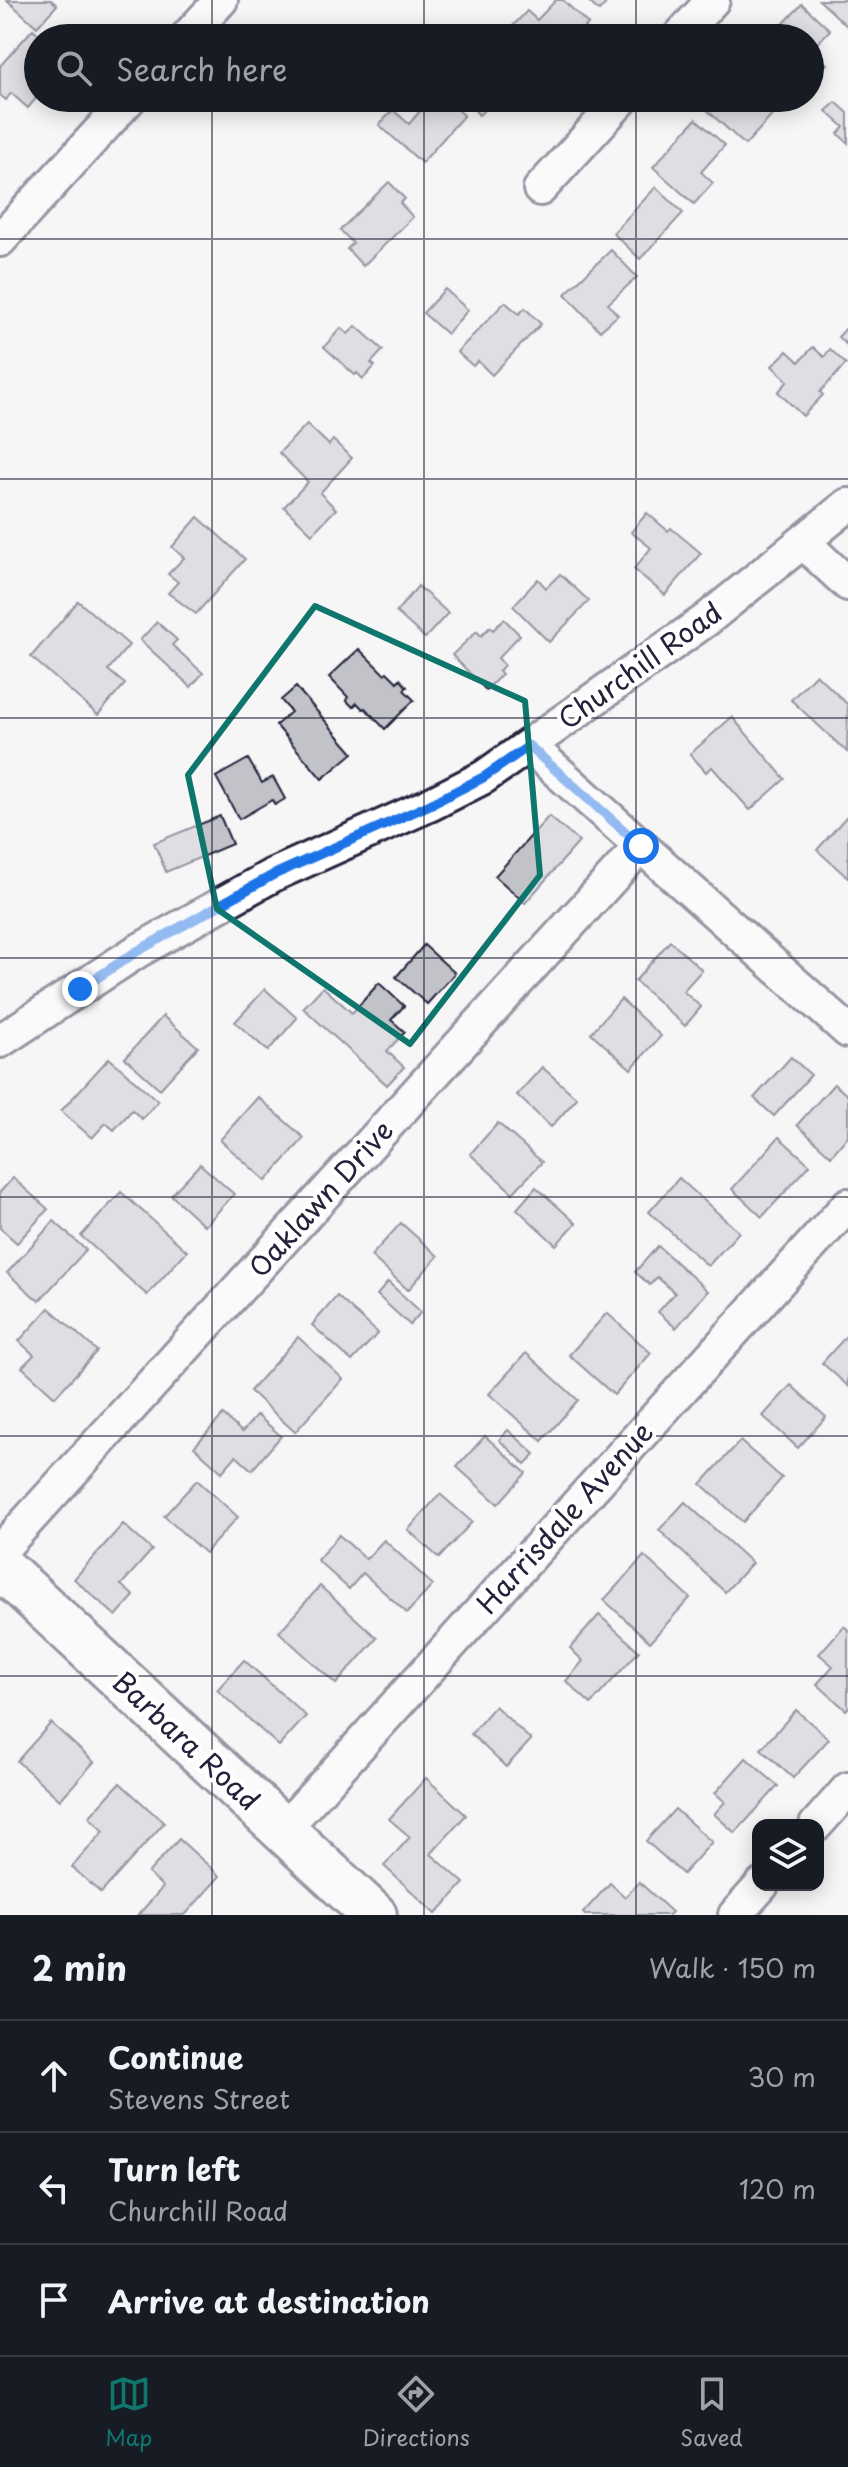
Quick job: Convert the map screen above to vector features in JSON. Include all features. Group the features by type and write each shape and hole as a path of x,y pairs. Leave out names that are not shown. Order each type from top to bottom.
{"street":[{"path":"199,24 221,0"},
{"path":"691,24 713,0"},
{"path":"0,240 117,112"},
{"path":"540,189 610,112"},
{"name":"Churchill Road","path":"0,1041 136,952 273,875 484,777 706,620 848,505"},
{"path":"803,542 848,584"},
{"path":"529,746 848,1031"},
{"name":"Oaklawn Drive","path":"0,1551 641,846"},
{"name":"Harrisdale Avenue","path":"282,1831 848,1205"},
{"name":"Barbara Road","path":"0,1566 374,1915"},
{"path":"821,1819 848,1789"},
{"path":"735,1915 757,1891"}],"highlighted area":[{"path":"315,606 525,701 540,875 410,1044 217,909 188,775"}],"building":[{"path":"7,0 51,0 57,5 40,24 34,24"},
{"path":"556,0 563,0 588,24 515,24 527,11 537,20"},
{"path":"587,0 609,0 599,11"},
{"path":"819,0 848,0 848,27"},
{"path":"802,4 824,24 783,24"},
{"path":"24,39 24,104 11,93 6,100 0,95 0,66"},
{"path":"836,102 848,113 848,143 838,134 844,127 826,111"},
{"path":"391,112 409,124 419,112 460,112 464,115 422,163 379,125"},
{"path":"709,112 775,112 745,145"},
{"path":"696,119 725,145 701,172 713,183 694,204 653,167"},
{"path":"389,182 405,199 400,203 413,217 363,266 347,249 353,243 340,230"},
{"path":"656,187 683,213 640,259 613,233"},
{"path":"611,250 637,277 608,304 618,315 600,331 565,294"},
{"path":"445,289 468,310 447,334 423,313"},
{"path":"505,302 519,314 525,308 541,324 492,375 478,361 473,366 457,352"},
{"path":"356,326 383,350 371,363 375,366 363,379 324,347 341,328 348,334"},
{"path":"848,326 848,346 838,337"},
{"path":"813,347 824,357 830,349 846,364 803,416 778,392 788,381 772,366 787,351 799,362"},
{"path":"307,424 329,445 333,440 352,458 320,493 336,509 312,534 284,507 308,482 279,453"},
{"path":"647,513 701,553 665,595 634,569 651,548 631,532"},
{"path":"198,517 245,559 196,614 168,593 178,582 168,574 184,558 172,547"},
{"path":"560,574 589,601 549,642 513,606 538,579 546,588"},
{"path":"418,586 448,613 425,638 396,612"},
{"path":"78,601 129,645 108,670 125,684 98,715 31,657"},
{"path":"504,619 520,635 498,658 504,665 499,671 502,674 486,690 452,655 477,631 481,636"},
{"path":"157,622 177,640 172,645 203,673 191,687 140,640"},
{"path":"359,649 384,674 387,672 397,682 400,679 407,687 404,690 414,700 385,729 365,708 357,703 353,707 329,677"},
{"path":"816,674 848,705 847,752 791,700"},
{"path":"296,687 353,753 322,779 276,725 291,712 281,700"},
{"path":"732,717 785,779 750,810 712,767 706,772 690,754"},
{"path":"248,759 262,783 273,777 285,799 275,805 272,800 239,819 216,777"},
{"path":"220,816 232,844 166,872 154,843"},
{"path":"549,816 579,842 525,903 495,876"},
{"path":"846,817 848,819 848,878 817,850"},
{"path":"670,941 702,970 683,991 701,1007 685,1026 635,981"},
{"path":"424,945 455,973 427,1004 396,977"},
{"path":"379,983 404,1006 391,1020 405,1032 387,1051 404,1067 387,1085 303,1008 323,987 352,1013"},
{"path":"265,989 297,1018 268,1051 235,1022"},
{"path":"621,999 661,1036 631,1069 591,1033"},
{"path":"163,1016 198,1047 160,1089 125,1058"},
{"path":"791,1057 811,1075 774,1116 754,1098"},
{"path":"109,1058 158,1101 142,1119 132,1110 114,1130 106,1123 92,1138 61,1111"},
{"path":"542,1067 577,1098 551,1127 517,1095"},
{"path":"834,1084 848,1096 848,1136 831,1156 797,1125"},
{"path":"258,1097 304,1138 266,1181 220,1140"},
{"path":"498,1123 542,1162 513,1193 470,1154"},
{"path":"779,1137 810,1165 762,1217 732,1189"},
{"path":"200,1164 234,1194 205,1226 171,1195"},
{"path":"13,1178 48,1209 17,1243 0,1228 0,1192"},
{"path":"679,1178 739,1232 708,1266 649,1212"},
{"path":"536,1187 576,1223 556,1245 517,1209"},
{"path":"121,1192 187,1251 147,1295 81,1236"},
{"path":"54,1221 86,1250 39,1301 7,1273"},
{"path":"401,1223 438,1256 408,1290 371,1256"},
{"path":"658,1246 708,1291 676,1328 658,1312 675,1293 657,1277 650,1285 635,1272"},
{"path":"388,1282 421,1312 410,1325 377,1295"},
{"path":"337,1296 378,1333 352,1361 312,1325"},
{"path":"49,1308 97,1351 55,1397 22,1367 34,1355 19,1341"},
{"path":"607,1313 651,1353 614,1395 569,1355"},
{"path":"848,1334 848,1386 822,1363"},
{"path":"298,1337 343,1379 295,1432 250,1391"},
{"path":"526,1353 578,1400 542,1441 489,1394"},
{"path":"791,1385 826,1417 798,1448 763,1416"},
{"path":"223,1415 242,1432 257,1415 281,1436 252,1470 236,1456 222,1472 194,1447"},
{"path":"508,1430 535,1454 525,1464 499,1440"},
{"path":"485,1436 526,1473 498,1504 457,1467"},
{"path":"740,1441 782,1478 743,1522 701,1484"},
{"path":"197,1480 238,1517 205,1553 164,1516"},
{"path":"440,1494 472,1522 439,1558 408,1530"},
{"path":"685,1502 752,1563 725,1592 659,1530"},
{"path":"123,1524 152,1550 121,1585 134,1596 116,1616 74,1579"},
{"path":"339,1535 366,1559 384,1540 433,1585 407,1613 363,1573 349,1589 317,1560"},
{"path":"644,1556 690,1598 650,1642 604,1600"},
{"path":"320,1586 377,1638 336,1684 279,1632"},
{"path":"599,1615 639,1651 591,1704 566,1681 583,1661 570,1648"},
{"path":"844,1626 848,1630 846,1710 817,1684 833,1666 819,1654"},
{"path":"244,1660 306,1716 279,1746 217,1690"},
{"path":"495,1706 531,1740 506,1767 471,1734"},
{"path":"796,1710 829,1739 793,1778 761,1749"},
{"path":"51,1723 94,1762 60,1800 17,1761"},
{"path":"746,1758 778,1786 735,1833 714,1814 725,1802 715,1793"},
{"path":"426,1778 466,1815 431,1854 464,1883 436,1914 384,1866 410,1837 389,1819"},
{"path":"120,1783 164,1823 101,1893 72,1867 104,1831 89,1817"},
{"path":"675,1809 712,1842 683,1874 646,1841"},
{"path":"179,1839 220,1876 185,1915 138,1915 163,1887 148,1873"},
{"path":"639,1882 672,1912 669,1915 583,1913 610,1883 625,1897"}],"route":[{"path":"80,989 136,952 273,875 429,805 484,777 529,746 641,846"}]}
